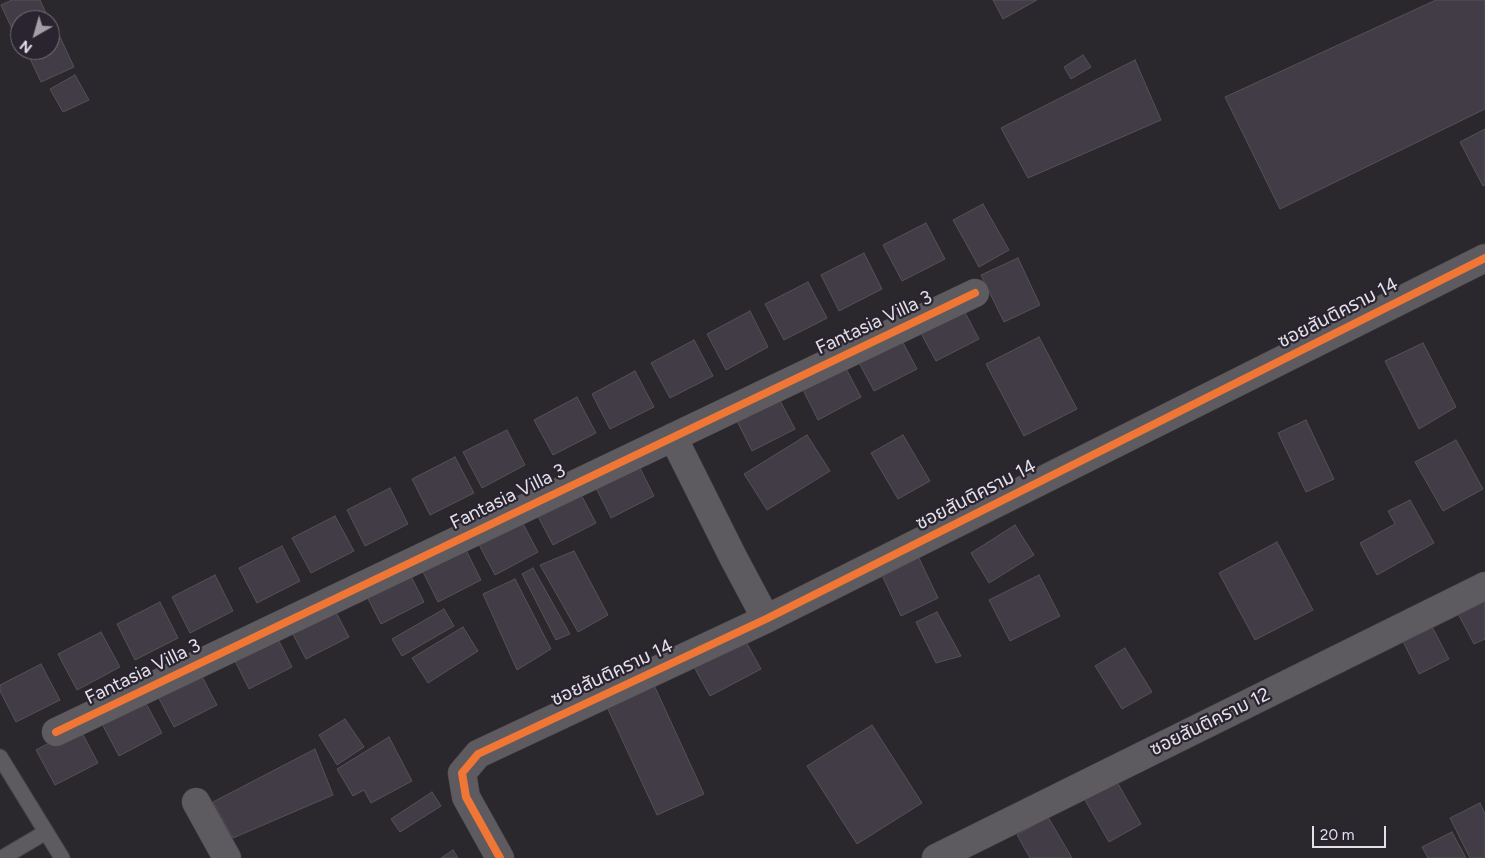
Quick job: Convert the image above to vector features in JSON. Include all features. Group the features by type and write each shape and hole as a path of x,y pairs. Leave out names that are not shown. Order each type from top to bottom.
{"street":[{"name":"ซอยสันติคราม 14","path":"500,858 466,797 462,773 478,754 766,618 1485,258"},
{"name":"Fantasia Villa 3","path":"56,732 975,293"},
{"path":"673,437 766,618"},
{"name":"ซอยสันติคราม 12","path":"936,858 1485,586"},
{"path":"196,802 227,858"}],"lane":[{"path":"0,757 62,858"},
{"path":"2,858 46,832"}],"building":[{"path":"12,0 40,0 44,10 10,10 10,24 1,5"},
{"path":"993,0 1037,0 1003,19"},
{"path":"1436,0 1485,0 1485,109 1280,209 1225,97"},
{"path":"60,37 74,67 41,82 31,60 60,60"},
{"path":"1083,55 1091,67 1071,79 1064,67"},
{"path":"1135,60 1161,120 1028,178 1001,128"},
{"path":"75,75 89,100 63,112 50,89"},
{"path":"1485,129 1485,185 1483,186 1460,142"},
{"path":"983,204 1009,250 979,267 953,220"},
{"path":"926,223 945,259 902,281 883,245"},
{"path":"864,253 882,289 839,311 821,275"},
{"path":"1018,258 1040,305 1004,322 981,275"},
{"path":"808,282 827,318 784,340 765,304"},
{"path":"960,303 979,339 936,361 917,326"},
{"path":"750,311 768,347 726,370 707,334"},
{"path":"898,333 917,369 874,391 855,355"},
{"path":"1039,337 1077,409 1024,436 986,364"},
{"path":"694,340 713,376 670,398 651,363"},
{"path":"1423,343 1456,407 1419,429 1385,361"},
{"path":"842,361 861,397 818,420 800,384"},
{"path":"635,371 654,407 610,429 592,394"},
{"path":"776,393 795,429 752,451 734,415"},
{"path":"577,397 596,433 553,455 534,420"},
{"path":"1306,420 1334,479 1306,492 1278,433"},
{"path":"507,430 525,465 482,488 463,452"},
{"path":"807,435 830,471 767,510 744,474"},
{"path":"903,435 930,481 898,499 871,453"},
{"path":"1456,440 1483,489 1443,511 1415,462"},
{"path":"455,457 474,493 430,515 412,479"},
{"path":"636,460 654,496 611,518 593,482"},
{"path":"577,487 596,523 553,545 534,509"},
{"path":"390,488 408,524 365,546 347,510"},
{"path":"1410,500 1434,543 1377,575 1360,543 1395,524 1388,511"},
{"path":"335,516 354,551 311,573 292,538"},
{"path":"519,516 538,552 495,575 476,539"},
{"path":"1015,525 1034,555 989,583 971,553"},
{"path":"1277,542 1313,610 1255,640 1219,573"},
{"path":"463,544 481,580 438,602 420,566"},
{"path":"282,546 300,581 257,603 239,568"},
{"path":"574,551 608,615 578,632 540,565"},
{"path":"918,556 938,598 901,616 881,573"},
{"path":"406,566 424,602 381,624 363,589"},
{"path":"533,568 570,634 556,640 522,574"},
{"path":"215,575 233,611 190,633 172,597"},
{"path":"1039,575 1060,616 1010,641 989,600"},
{"path":"515,579 551,649 517,670 483,594"},
{"path":"1485,594 1485,639 1474,644 1454,606"},
{"path":"330,601 349,637 306,659 287,623"},
{"path":"160,602 178,638 135,660 117,624"},
{"path":"444,609 454,626 402,656 392,639"},
{"path":"937,612 961,656 936,663 916,622"},
{"path":"1429,621 1449,659 1419,674 1400,635"},
{"path":"463,627 478,651 428,683 412,658"},
{"path":"274,631 292,667 249,689 231,653"},
{"path":"101,632 120,667 77,690 58,654"},
{"path":"745,640 761,669 710,696 694,667"},
{"path":"1125,648 1152,692 1122,709 1095,666"},
{"path":"41,664 60,700 16,722 0,691 0,685"},
{"path":"198,669 217,705 174,727 155,691"},
{"path":"654,685 704,794 657,815 607,707"},
{"path":"143,698 162,733 119,756 100,720"},
{"path":"345,719 364,747 337,765 319,735"},
{"path":"872,725 922,803 857,844 807,766"},
{"path":"79,727 98,763 55,785 36,750"},
{"path":"389,737 412,781 371,803 364,790 353,796 337,769"},
{"path":"315,749 333,795 233,838 213,802"},
{"path":"1117,782 1141,824 1109,842 1085,800"},
{"path":"432,792 441,806 400,832 391,819"},
{"path":"1480,803 1485,814 1485,858 1470,858 1450,818"},
{"path":"1048,817 1072,858 1030,858 1017,835"},
{"path":"1452,832 1466,858 1428,858 1422,847"},
{"path":"453,850 458,858 441,858"}],"cycle path":[{"path":"500,858 466,797 462,773 478,754 766,619 1485,258"},
{"path":"56,732 975,293"}]}
